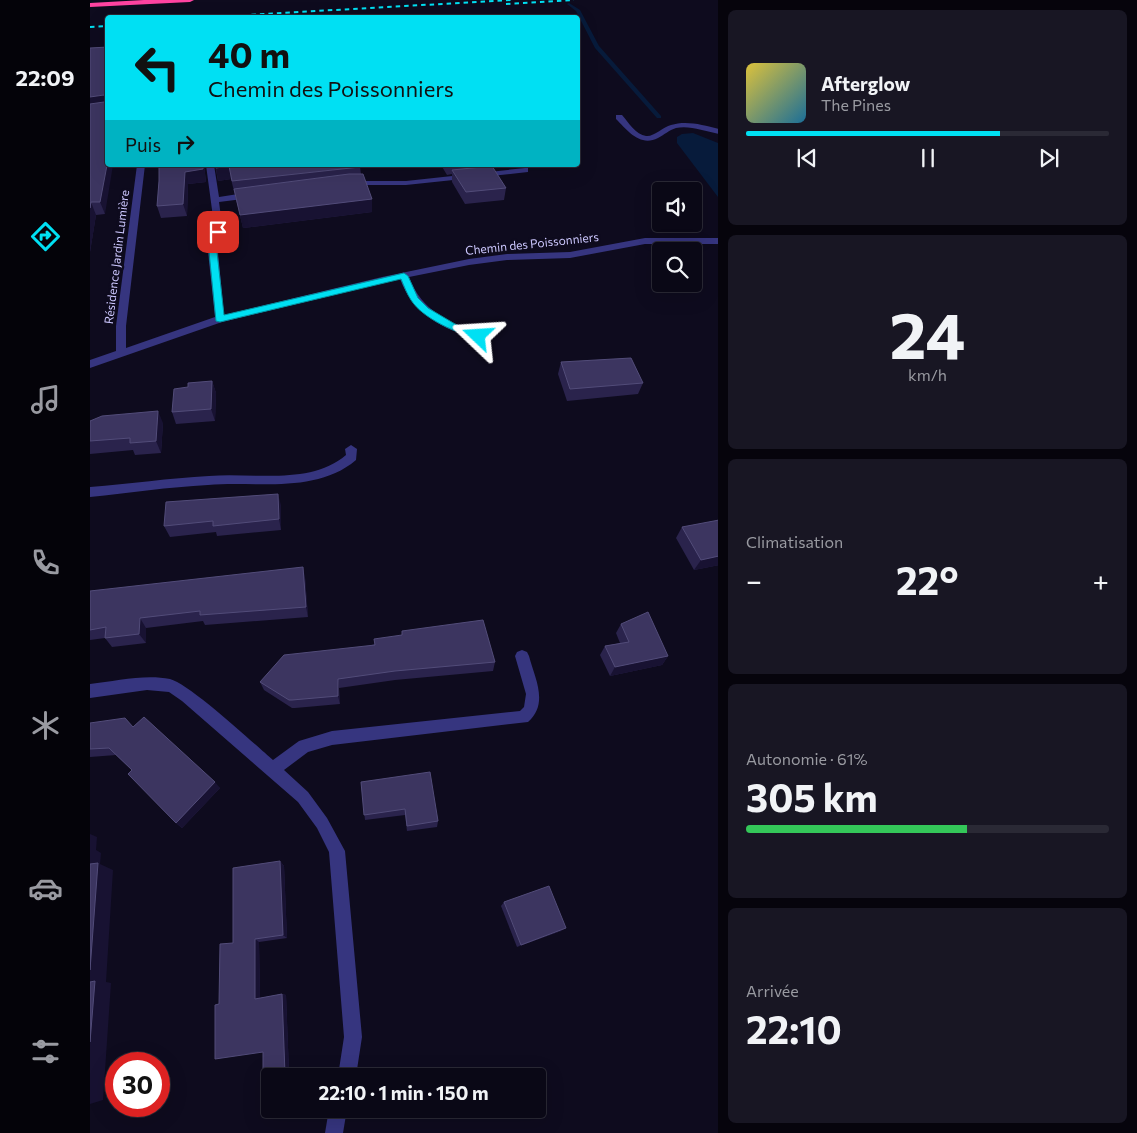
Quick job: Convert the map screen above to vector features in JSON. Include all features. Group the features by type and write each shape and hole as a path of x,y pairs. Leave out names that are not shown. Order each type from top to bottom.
{"highway":[{"path":"90,5 190,0"}],"street":[{"path":"619,117 638,137 651,138 675,126 702,128 718,132"},
{"name":"Résidence Jardin Lumière","path":"122,352 121,326 141,167"},
{"path":"210,167 218,232 213,252 220,319"},
{"path":"341,184 361,182 406,183 524,170"},
{"path":"214,200 263,194"},
{"name":"Chemin des Poissonniers","path":"90,364 220,319 469,262 507,257 570,255 615,248 645,240 718,241"},
{"path":"404,276 415,300 425,310 452,326 478,336"},
{"path":"90,492 229,479 294,479 328,472 346,464 352,457 352,449"},
{"path":"273,768 304,746 332,738 523,717 531,710 533,694 522,656"},
{"path":"90,691 147,684 170,686 187,696 273,768 303,796 322,823 337,851 352,1037 348,1068"},
{"path":"334,1133 336,1118"}],"water":[{"path":"693,133 718,143 718,197 677,143 677,137 682,134"}],"building":[{"path":"105,47 105,98 104,95 90,97 90,48"},
{"path":"104,102 105,167 107,167 100,202 91,202 90,208 90,104"},
{"path":"159,167 203,167 203,169 185,172 183,204 157,206"},
{"path":"229,167 360,167 232,181"},
{"path":"493,167 506,188 466,192 452,170"},
{"path":"349,174 363,174 372,199 240,215 234,189"},
{"path":"631,358 643,383 570,389 561,362"},
{"path":"212,381 211,409 172,412 174,389 188,387 188,383"},
{"path":"158,411 156,441 130,443 130,438 90,441 90,421 102,416"},
{"path":"278,494 279,519 213,526 213,521 164,526 166,502"},
{"path":"718,520 718,556 701,560 682,527"},
{"path":"303,567 306,607 200,615 200,611 140,618 139,634 105,638 106,627 90,630 90,591"},
{"path":"648,612 668,656 615,667 605,646 629,642 621,624"},
{"path":"483,620 495,662 395,671 338,679 338,696 292,700 260,682 284,655 375,645 374,639 402,635 402,631"},
{"path":"144,717 215,782 176,823 128,774 132,770 109,748 90,749 90,723 125,718 133,727"},
{"path":"430,772 438,821 407,826 405,809 364,815 361,782"},
{"path":"280,861 283,935 255,939 255,999 282,994 285,1068 263,1068 263,1052 215,1059 215,1005 219,1004 220,944 233,943 233,868"},
{"path":"98,863 90,970 90,864"},
{"path":"549,886 566,928 521,945 504,902"},
{"path":"95,981 90,1042 90,982"}],"waterway":[{"path":"569,4 578,10 597,47 659,117"}],"railway":[{"path":"245,15 512,0"},
{"path":"506,4 574,0"},
{"path":"90,27 105,26"}],"route":[{"path":"218,232 213,245 213,252 220,319 298,299 404,276 415,300 425,310 452,326 478,336"}]}
